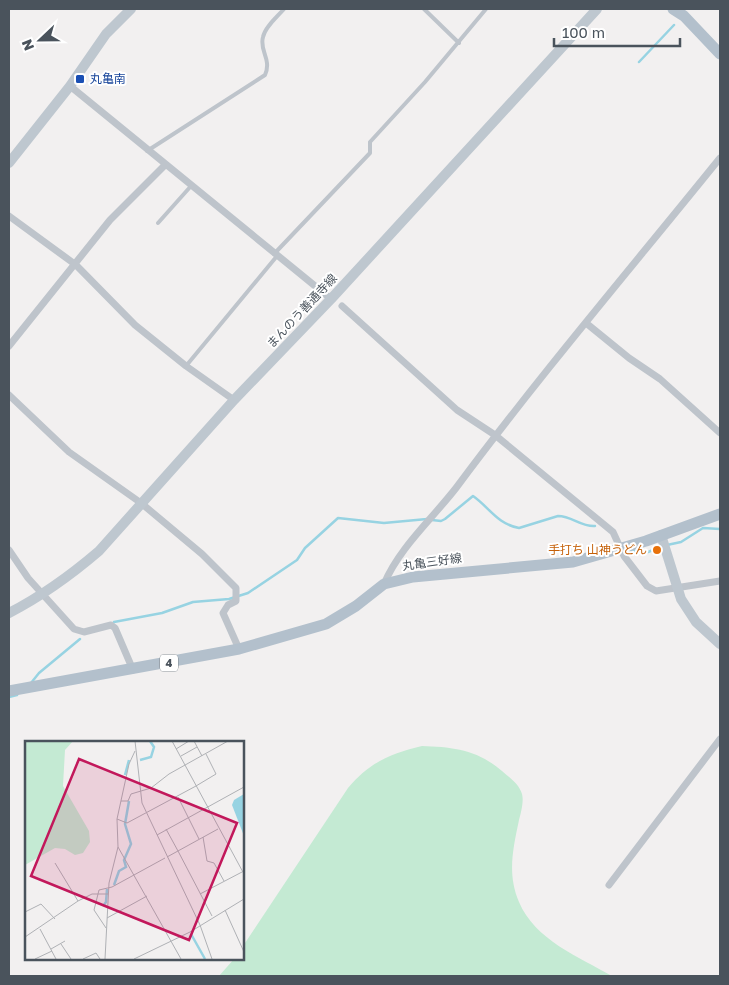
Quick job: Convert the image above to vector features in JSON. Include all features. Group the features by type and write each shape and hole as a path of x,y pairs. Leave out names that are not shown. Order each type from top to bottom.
{"main road":[{"path":"9,163 70,86 106,34 131,9"},
{"name":"まんのう善通寺線","path":"9,612 43,594 99,551 234,400 331,300 597,9"},
{"path":"673,9 684,16 720,54"},
{"name":"丸亀三好線","path":"9,690 133,670 240,649 326,624 356,606 384,584 413,577 573,562 662,538 720,514"},
{"path":"662,538 681,599 696,622 720,644"}],"street":[{"path":"70,86 331,300"},
{"path":"384,584 391,567 435,515 495,435 720,158"},
{"path":"9,346 76,265 110,220 165,165"},
{"path":"9,216 76,265 135,325 186,366 234,400"},
{"path":"342,306 457,410 495,435 613,532 620,549 647,586 656,591 677,586 720,581"},
{"path":"586,323 629,358 660,379 720,433"},
{"path":"9,395 68,452 141,503 202,554 236,588 236,601 228,605 223,613 240,649"},
{"path":"9,550 28,578 74,629 84,632 111,625 115,628 133,670"},
{"path":"609,885 720,739"}],"lane":[{"path":"147,151 265,75 269,66 262,40 264,32 284,9"},
{"path":"424,9 458,43"},
{"path":"186,366 276,255 370,154 370,142 486,9"},
{"path":"158,223 190,186"}],"green space":[{"path":"422,746 444,747 465,751 484,758 516,784 521,790 523,800 512,861 513,881 519,902 526,915 547,937 572,954 612,976 219,976 233,960 244,960 244,944 348,788 373,765 400,752"}],"waterway":[{"path":"639,62 674,25"},
{"path":"432,520 441,521 445,519 473,496 499,519 519,528 558,516 563,516 585,525 595,526"},
{"path":"114,622 162,613 193,602 229,599 248,593 297,560 305,548 338,518 384,523 427,519"},
{"path":"667,545 681,542 703,528 720,529"},
{"path":"628,551 648,552 661,547"},
{"path":"31,683 39,673 80,639"},
{"path":"9,697 17,695"}],"place":[{"name":"丸亀南","path":"80,79"},
{"name":"手打ち 山神うどん","path":"657,550"}]}
